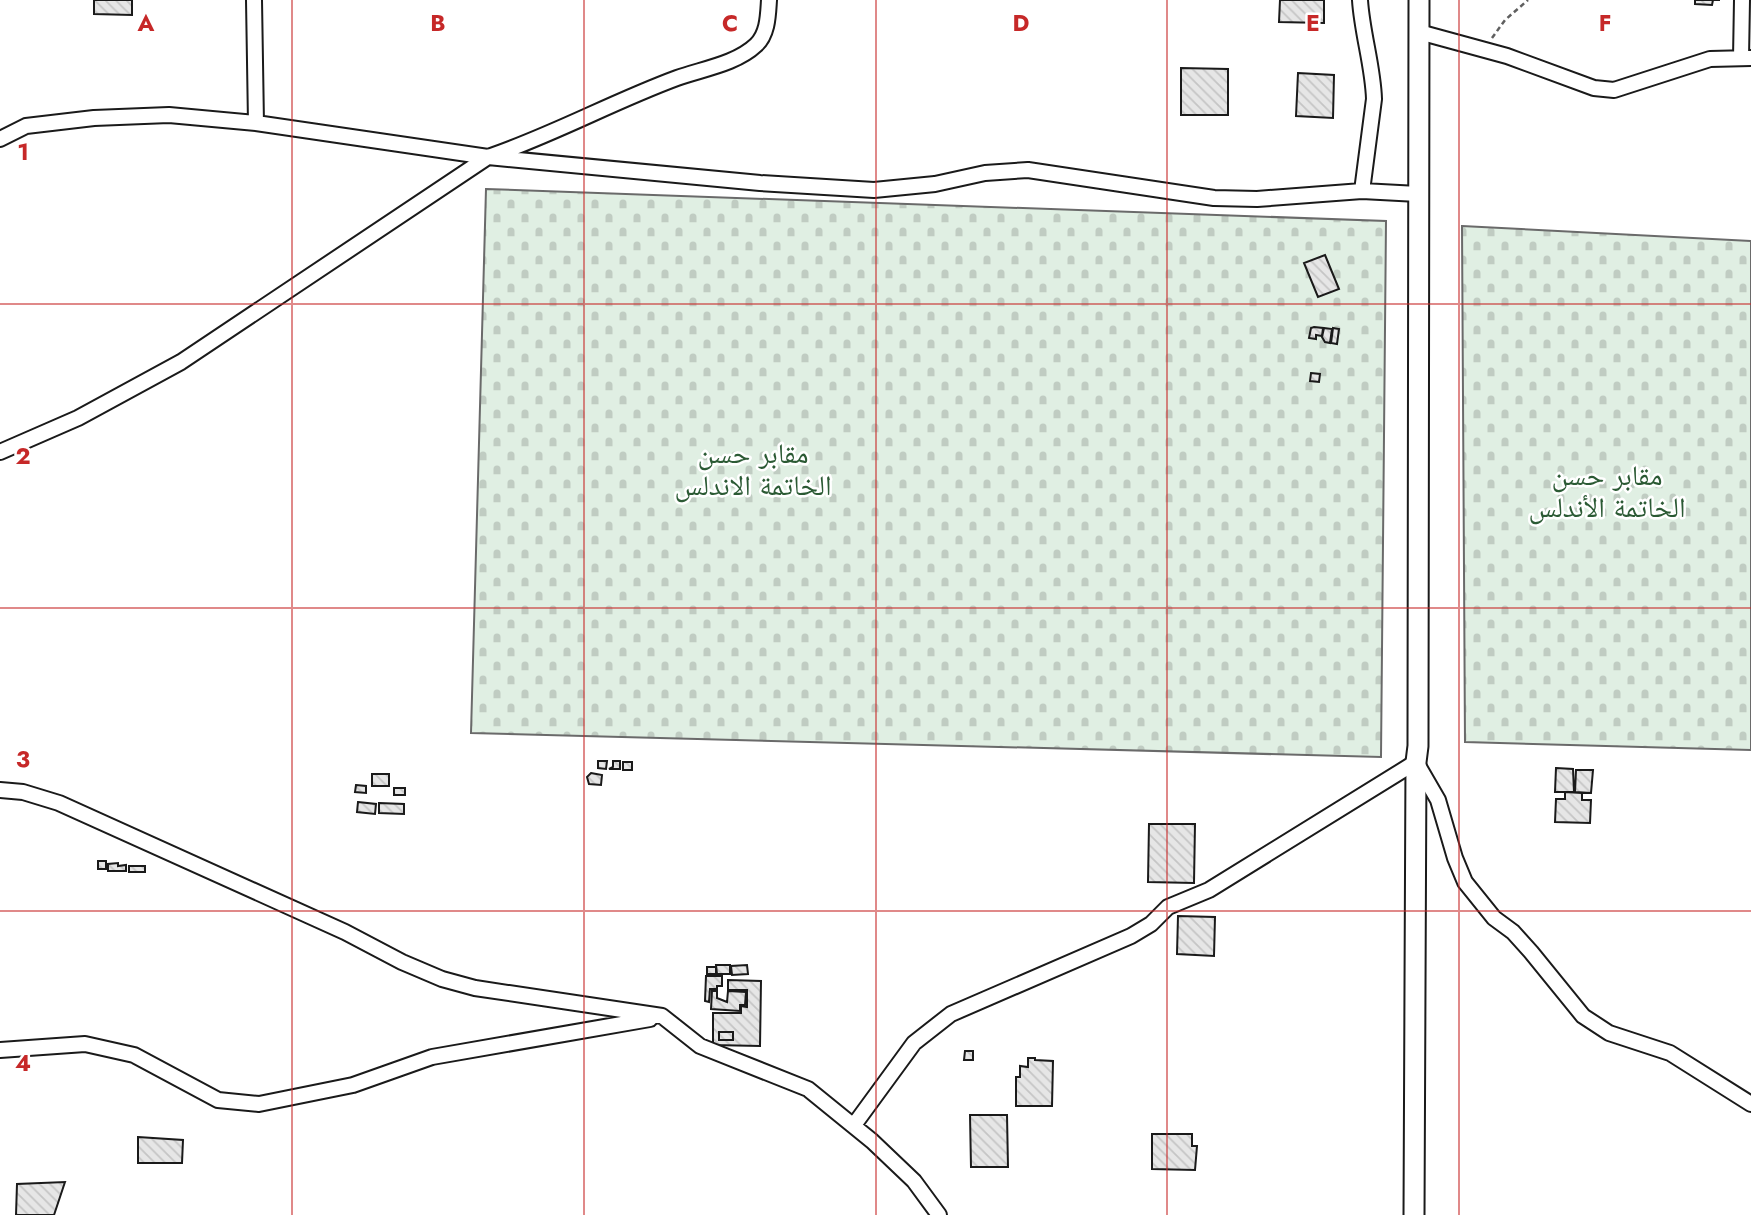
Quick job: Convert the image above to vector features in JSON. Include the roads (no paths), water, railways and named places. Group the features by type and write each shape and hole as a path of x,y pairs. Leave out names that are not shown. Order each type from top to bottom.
{"street":[{"path":"254,0 256,123"},
{"path":"0,452 78,418 181,362 488,157 530,143 603,109 677,78 722,63 753,48 762,39 768,20 769,0"},
{"path":"1360,0 1362,27 1374,88 1362,191"},
{"path":"1414,1215 1419,0"},
{"path":"1419,33 1538,67 1594,88 1614,90 1710,59 1746,58 1742,0"},
{"path":"0,139 26,126 94,118 169,115 256,123 488,157 760,183 874,190 935,184 985,173 1028,170 1214,198 1257,199 1362,191 1418,194"},
{"path":"1416,762 1438,800 1455,858 1465,881 1494,918 1513,932 1531,952 1583,1016 1609,1033 1670,1053 1751,1104"},
{"path":"854,1125 914,1043 951,1014 1131,936 1150,924 1168,907 1209,890 1416,762"},
{"path":"0,790 23,792 59,803 443,979 475,988 662,1016 700,1046 808,1089 854,1125 914,1181 939,1215"},
{"path":"0,1050 85,1044 134,1055 218,1100 259,1104 353,1085 432,1057 662,1016"}],"park label":[{"name":"مقابر حسن الخاتمة الاندلس","path":"753,469"},
{"name":"مقابر حسن الخاتمة الأندلس","path":"1607,491"}]}
